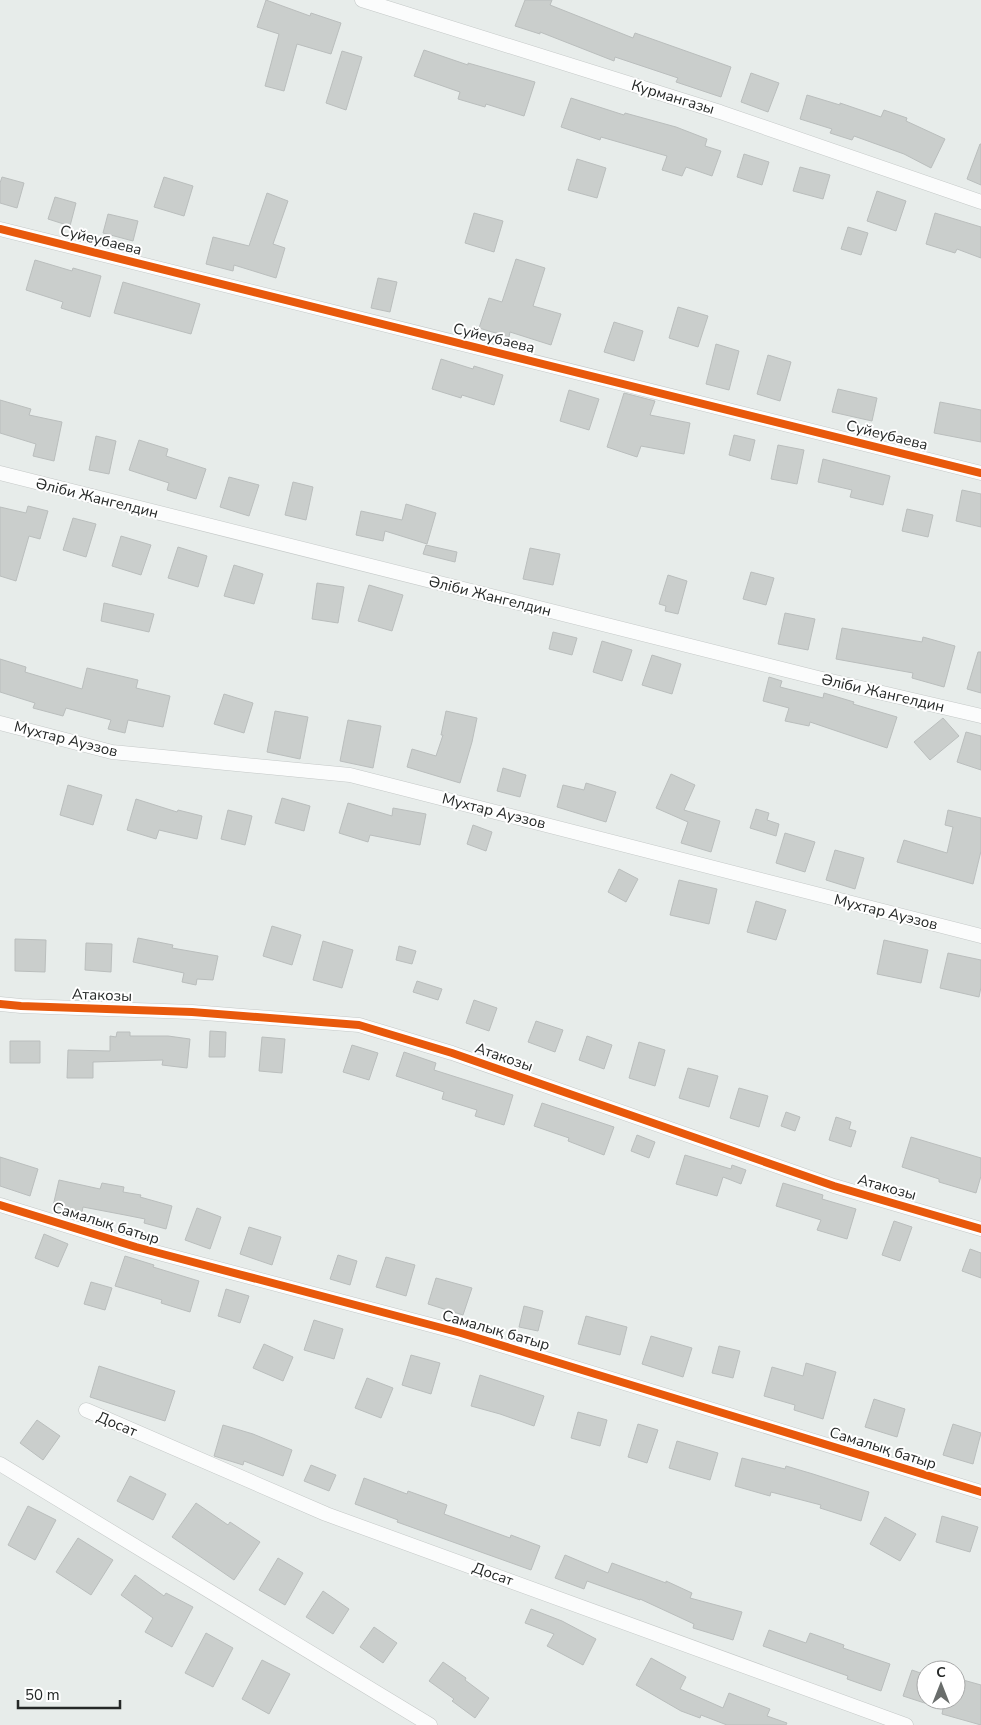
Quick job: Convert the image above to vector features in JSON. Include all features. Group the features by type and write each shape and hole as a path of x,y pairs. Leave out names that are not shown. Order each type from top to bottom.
{"street":[{"name":"Курмангазы","path":"362,0 720,112 981,202"},
{"name":"Суйеубаева","path":"0,229 981,473"},
{"name":"Әліби Жангелдин","path":"0,473 818,678 981,716"},
{"name":"Мухтар Ауэзов","path":"0,723 112,752 350,774 981,936"},
{"name":"Атакозы","path":"0,1004 192,1012 359,1025 452,1053 834,1186 981,1229"},
{"name":"Самалық батыр","path":"0,1205 136,1247 461,1333 981,1492"},
{"name":"Досат","path":"86,1410 326,1514 906,1725"},
{"path":"0,1464 430,1725"}],"building":[{"path":"266,0 310,16 311,13 341,23 331,54 297,44 284,91 265,86 279,34 257,27"},
{"path":"525,0 552,0 550,5 633,38 635,33 731,67 721,97 676,82 678,78 615,57 614,61 540,32 540,34 515,26"},
{"path":"424,50 468,65 468,63 535,82 524,116 486,104 485,107 458,99 460,92 414,76"},
{"path":"342,51 362,57 346,110 326,103"},
{"path":"751,73 779,83 768,112 741,102"},
{"path":"807,95 840,105 840,103 881,117 884,110 907,118 906,121 945,139 931,168 904,154 854,136 852,140 830,133 832,129 800,119"},
{"path":"571,98 624,115 625,113 676,127 707,139 705,146 721,151 712,176 686,167 682,176 662,170 667,156 601,137 600,140 561,127"},
{"path":"981,144 981,185 967,179"},
{"path":"744,154 769,162 762,185 737,177"},
{"path":"577,159 606,168 597,198 568,190"},
{"path":"800,167 830,175 823,199 793,191"},
{"path":"2,177 24,183 17,208 0,203 0,183"},
{"path":"164,177 193,186 184,216 154,207"},
{"path":"877,191 906,201 896,231 867,221"},
{"path":"267,193 288,201 273,244 285,248 276,278 234,265 233,271 206,264 213,237 249,246"},
{"path":"55,197 76,203 70,226 48,219"},
{"path":"474,213 503,221 494,252 465,243"},
{"path":"935,213 981,227 981,258 957,249 955,253 926,244"},
{"path":"108,214 138,221 133,241 103,233"},
{"path":"848,227 868,233 861,255 841,249"},
{"path":"516,259 545,268 533,306 561,314 551,345 510,332 509,337 479,328 489,298 502,302"},
{"path":"35,260 72,271 73,268 101,276 90,317 61,308 63,302 26,290"},
{"path":"378,278 397,282 390,312 371,308"},
{"path":"123,282 200,304 191,334 114,313"},
{"path":"678,307 708,316 698,347 669,338"},
{"path":"614,322 643,331 634,361 604,352"},
{"path":"716,344 739,351 729,390 706,384"},
{"path":"768,355 791,362 780,401 757,394"},
{"path":"441,359 473,369 474,366 503,375 494,405 462,395 461,398 432,389"},
{"path":"838,389 877,398 872,421 832,412"},
{"path":"569,390 599,399 589,430 560,421"},
{"path":"624,393 655,401 650,415 690,423 684,454 641,446 637,457 607,447"},
{"path":"0,400 31,409 29,415 62,422 54,461 33,456 36,444 0,433"},
{"path":"940,402 981,410 981,442 934,433"},
{"path":"734,435 755,440 750,461 729,455"},
{"path":"96,436 116,441 109,474 89,470"},
{"path":"139,440 168,449 166,456 206,469 196,499 167,490 169,483 129,470"},
{"path":"778,445 804,450 797,484 771,479"},
{"path":"823,459 890,476 883,505 850,497 852,490 818,482"},
{"path":"229,477 259,485 249,516 220,507"},
{"path":"293,482 313,487 306,520 285,515"},
{"path":"962,490 981,494 981,527 956,521"},
{"path":"406,504 436,513 427,544 385,531 383,541 356,535 361,511 402,520"},
{"path":"28,506 48,511 40,539 29,536 16,581 0,576 0,507 26,513"},
{"path":"907,509 933,515 928,537 902,531"},
{"path":"73,518 96,524 86,557 63,550"},
{"path":"121,536 151,545 141,575 112,566"},
{"path":"426,545 457,552 455,562 423,554"},
{"path":"178,547 207,556 198,587 168,578"},
{"path":"530,548 560,554 553,585 523,579"},
{"path":"234,565 263,574 254,604 224,596"},
{"path":"751,572 774,578 766,605 743,599"},
{"path":"668,575 687,581 678,614 665,611 666,606 659,604"},
{"path":"317,583 344,587 338,623 312,619"},
{"path":"369,585 403,595 392,631 358,621"},
{"path":"104,603 154,614 149,632 101,621"},
{"path":"785,613 815,619 808,650 778,644"},
{"path":"842,628 922,642 923,637 955,646 944,687 912,678 913,673 836,659"},
{"path":"553,632 577,638 572,655 549,649"},
{"path":"602,641 632,650 622,681 593,672"},
{"path":"978,652 981,652 981,693 967,689"},
{"path":"652,655 681,664 672,694 642,685"},
{"path":"0,659 26,667 25,672 82,689 87,668 138,680 136,688 170,696 163,727 128,720 125,733 108,729 111,720 66,708 63,716 33,708 35,703 0,692"},
{"path":"769,677 782,681 780,687 823,698 824,693 897,717 887,748 810,722 809,726 785,721 789,708 763,701"},
{"path":"224,694 253,703 244,733 214,724"},
{"path":"275,711 308,717 300,759 267,752"},
{"path":"446,711 477,718 460,783 407,767 412,749 436,756 443,735 441,735"},
{"path":"943,718 959,736 930,760 914,742"},
{"path":"348,720 381,726 373,768 340,761"},
{"path":"966,732 981,736 981,770 957,762"},
{"path":"503,768 526,775 520,797 497,791"},
{"path":"671,774 695,785 684,810 720,821 711,852 681,843 688,822 656,808"},
{"path":"586,783 616,792 606,822 557,807 563,785 584,790"},
{"path":"68,785 102,795 93,825 60,815"},
{"path":"282,798 310,806 304,831 275,823"},
{"path":"136,799 177,812 178,810 202,816 197,839 159,830 156,839 127,830"},
{"path":"348,803 392,816 393,808 426,814 420,845 370,835 368,842 339,833"},
{"path":"756,809 769,813 767,820 779,824 776,836 750,828"},
{"path":"228,810 252,816 245,845 221,839"},
{"path":"948,810 981,818 981,851 973,884 897,862 904,840 947,853 953,827 945,825"},
{"path":"473,825 492,832 486,851 467,844"},
{"path":"785,833 815,842 805,872 776,863"},
{"path":"835,850 864,858 855,889 826,880"},
{"path":"619,869 638,879 626,902 608,892"},
{"path":"679,880 717,889 709,924 670,915"},
{"path":"756,901 786,910 776,940 747,932"},
{"path":"272,926 301,935 292,965 263,956"},
{"path":"138,938 173,945 172,948 218,956 213,980 197,979 196,985 182,982 184,973 133,962"},
{"path":"15,939 46,940 45,972 15,971"},
{"path":"884,940 928,950 921,983 877,974"},
{"path":"323,941 353,950 342,988 313,980"},
{"path":"86,943 112,944 111,972 85,970"},
{"path":"399,946 416,951 412,964 396,960"},
{"path":"948,953 981,960 979,997 940,988"},
{"path":"417,981 442,989 438,1000 413,992"},
{"path":"474,1000 497,1008 489,1031 466,1023"},
{"path":"536,1021 563,1030 555,1052 528,1042"},
{"path":"210,1031 226,1032 225,1057 209,1057"},
{"path":"117,1032 130,1032 130,1036 168,1036 190,1039 187,1068 162,1065 163,1060 93,1062 93,1078 67,1078 68,1050 110,1051 110,1036 116,1037"},
{"path":"587,1036 612,1045 604,1069 579,1060"},
{"path":"262,1037 285,1039 282,1073 259,1071"},
{"path":"10,1041 40,1041 40,1063 10,1063"},
{"path":"639,1042 665,1050 655,1086 629,1078"},
{"path":"352,1045 378,1053 369,1080 343,1072"},
{"path":"404,1052 436,1063 434,1070 513,1095 504,1125 475,1116 477,1110 442,1099 444,1092 396,1076"},
{"path":"688,1068 718,1076 709,1107 679,1098"},
{"path":"739,1088 768,1096 759,1127 730,1118"},
{"path":"542,1103 614,1127 604,1155 568,1141 569,1138 534,1126"},
{"path":"786,1112 800,1117 795,1131 781,1126"},
{"path":"836,1117 851,1122 849,1129 856,1131 851,1147 829,1140"},
{"path":"637,1135 655,1142 649,1158 631,1151"},
{"path":"911,1137 981,1158 981,1176 976,1193 939,1182 939,1179 902,1167"},
{"path":"685,1155 731,1169 732,1165 746,1170 741,1184 723,1177 717,1196 676,1184"},
{"path":"0,1157 38,1169 30,1196 0,1186"},
{"path":"59,1180 100,1189 102,1183 124,1187 123,1192 141,1195 140,1197 172,1206 166,1229 144,1223 145,1219 83,1207 82,1212 53,1206"},
{"path":"783,1183 823,1195 822,1199 856,1209 847,1239 817,1230 821,1220 776,1206"},
{"path":"197,1208 221,1217 210,1249 185,1240"},
{"path":"894,1221 912,1227 900,1261 882,1255"},
{"path":"249,1227 281,1237 272,1265 240,1254"},
{"path":"44,1234 68,1244 58,1267 35,1258"},
{"path":"970,1249 981,1253 981,1278 962,1271"},
{"path":"338,1255 357,1261 350,1285 330,1279"},
{"path":"125,1256 199,1281 190,1312 161,1303 162,1300 115,1286"},
{"path":"386,1257 415,1265 406,1296 376,1287"},
{"path":"436,1278 472,1288 463,1315 428,1304"},
{"path":"91,1282 112,1288 105,1310 84,1304"},
{"path":"226,1289 249,1296 240,1323 218,1316"},
{"path":"524,1306 543,1311 538,1331 519,1327"},
{"path":"586,1316 627,1327 620,1355 578,1344"},
{"path":"314,1320 343,1329 334,1359 304,1350"},
{"path":"651,1336 692,1348 683,1377 642,1364"},
{"path":"264,1344 293,1357 283,1381 253,1368"},
{"path":"719,1346 740,1351 733,1378 712,1373"},
{"path":"411,1355 440,1363 431,1394 402,1385"},
{"path":"806,1363 836,1372 823,1419 794,1410 795,1405 764,1396 772,1367 803,1376"},
{"path":"99,1366 175,1391 165,1421 90,1397"},
{"path":"480,1375 544,1396 534,1426 471,1406"},
{"path":"367,1378 393,1388 381,1418 355,1408"},
{"path":"874,1399 905,1409 897,1437 865,1427"},
{"path":"578,1412 607,1420 600,1446 571,1438"},
{"path":"37,1420 60,1436 43,1460 20,1443"},
{"path":"638,1424 658,1430 647,1463 628,1457"},
{"path":"953,1424 981,1433 973,1464 943,1455"},
{"path":"223,1425 253,1434 292,1450 283,1476 244,1461 243,1465 214,1456"},
{"path":"677,1441 718,1453 710,1480 669,1468"},
{"path":"742,1458 785,1469 786,1466 869,1492 861,1521 820,1508 821,1505 771,1492 770,1496 735,1486"},
{"path":"311,1465 336,1475 329,1491 304,1481"},
{"path":"130,1476 166,1494 153,1520 117,1501"},
{"path":"364,1478 407,1494 408,1491 447,1505 444,1514 510,1538 511,1535 540,1546 531,1570 397,1522 398,1520 355,1504"},
{"path":"196,1503 228,1525 230,1522 260,1542 234,1580 172,1537"},
{"path":"28,1506 56,1520 35,1560 8,1545"},
{"path":"942,1516 978,1527 970,1552 936,1542"},
{"path":"885,1517 916,1534 900,1561 870,1544"},
{"path":"78,1538 113,1560 91,1595 56,1572"},
{"path":"565,1555 608,1573 612,1563 666,1583 666,1581 692,1593 690,1598 742,1612 733,1640 693,1628 694,1624 640,1599 587,1581 584,1589 555,1578"},
{"path":"278,1558 303,1573 285,1605 259,1590"},
{"path":"135,1575 164,1596 166,1593 193,1607 172,1647 145,1632 153,1618 121,1595"},
{"path":"323,1591 349,1609 333,1634 306,1617"},
{"path":"531,1609 562,1621 596,1639 583,1665 547,1646 554,1634 525,1623"},
{"path":"374,1627 397,1643 383,1663 360,1647"},
{"path":"769,1630 806,1643 810,1633 844,1645 843,1648 890,1664 881,1691 847,1679 848,1676 763,1646"},
{"path":"206,1633 233,1648 213,1687 185,1673"},
{"path":"651,1658 686,1677 680,1689 723,1708 729,1693 770,1709 767,1716 787,1723 786,1725 727,1725 701,1715 700,1718 681,1711 636,1685"},
{"path":"262,1660 290,1674 269,1714 242,1699"},
{"path":"443,1662 466,1678 465,1680 489,1698 475,1718 452,1701 454,1699 429,1681"},
{"path":"912,1670 916,1671 916,1700 903,1696"},
{"path":"966,1681 981,1685 981,1725 942,1714 943,1710 966,1710"}],"cycle path":[{"path":"0,229 981,473"},
{"path":"0,1004 192,1012 359,1025 452,1053 834,1186 981,1229"},
{"path":"0,1205 136,1247 461,1333 981,1492"}]}
